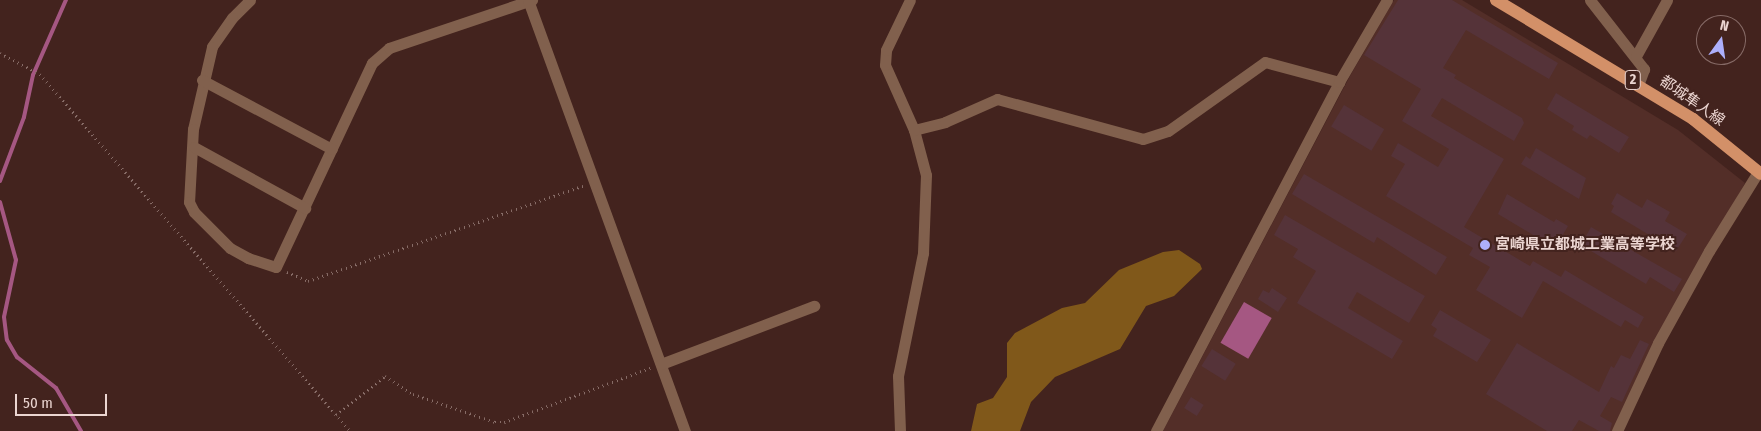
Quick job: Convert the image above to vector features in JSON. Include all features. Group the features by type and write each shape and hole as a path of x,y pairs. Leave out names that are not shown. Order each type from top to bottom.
{"main road":[{"name":"都城隼人線","path":"1496,0 1638,83 1694,119 1760,173"}],"street":[{"path":"250,0 216,38 202,80 193,129 194,147 189,202 194,212 230,248 248,258 276,267 372,63 389,48 530,0 684,431"},
{"path":"900,431 898,376 920,274 925,231 926,175 914,130 885,65 886,50 910,0"},
{"path":"1156,431 1339,82 1387,0"},
{"path":"1590,0 1636,56 1644,69 1638,83"},
{"path":"1636,56 1667,0"},
{"path":"914,130 945,122 997,99 1143,139 1168,131 1265,62 1339,82"},
{"path":"202,80 332,149"},
{"path":"194,147 305,208"},
{"path":"1617,431 1658,343 1708,251 1760,173"},
{"path":"661,364 814,306"}],"path":[{"path":"0,53 40,74 350,431"},
{"path":"276,267 308,281 594,182"},
{"path":"336,415 385,376 414,394 495,422 504,422 661,364"}],"shaded area":[{"name":"宮崎県立都城工業高等学校","path":"1394,0 1462,0 1678,130 1745,183 1613,431 1163,431 1350,76"},
{"path":"1179,250 1200,264 1202,269 1174,296 1146,306 1120,349 1055,377 1031,402 1020,431 971,431 977,404 993,398 1007,377 1007,343 1015,333 1062,308 1085,303 1119,270 1163,252"},
{"path":"1244,302 1272,318 1248,359 1220,343"}],"building":[{"path":"1398,0 1452,0 1558,63 1549,79 1466,30 1443,68 1456,75 1454,78 1522,118 1524,123 1514,141 1442,98 1431,116 1504,159 1464,227 1530,266 1533,261 1561,277 1565,270 1644,317 1638,328 1625,320 1621,327 1543,281 1522,318 1476,290 1490,267 1469,255 1473,248 1386,196 1405,164 1391,156 1398,143 1438,167 1449,149 1402,121 1421,89 1364,55"},
{"path":"1556,93 1629,137 1619,153 1590,135 1587,139 1572,130 1574,126 1547,109"},
{"path":"1344,105 1384,129 1371,151 1331,126"},
{"path":"1536,148 1586,178 1579,199 1521,164 1526,156 1530,159"},
{"path":"1304,174 1447,257 1436,275 1377,237 1374,243 1292,194"},
{"path":"1617,193 1642,208 1647,199 1670,212 1665,221 1687,234 1676,251 1611,212 1614,206 1611,204"},
{"path":"1507,194 1554,222 1556,219 1568,226 1555,248 1498,214"},
{"path":"1285,215 1425,296 1409,323 1357,292 1348,308 1403,341 1392,359 1297,303 1316,271 1293,257 1298,249 1274,235"},
{"path":"1591,227 1682,279 1674,292 1650,277 1646,284 1581,245"},
{"path":"1272,288 1287,298 1278,312 1258,299 1263,290 1269,293"},
{"path":"1440,310 1491,340 1477,362 1433,336 1437,329 1431,325"},
{"path":"1640,340 1649,344 1622,402 1611,397 1600,416 1612,423 1610,431 1599,431 1579,420 1572,431 1547,431 1486,394 1517,343 1599,392 1611,366 1614,368 1621,355 1630,359"},
{"path":"1212,349 1236,364 1225,381 1201,366"},
{"path":"1191,397 1204,405 1197,416 1184,408"}],"waterway":[{"path":"0,181 24,117 33,75 66,0"},
{"path":"0,202 16,260 4,317 7,340 17,357 56,388 81,431"}],"place":[{"name":"宮崎県立都城工業高等学校","path":"1485,245"}]}
